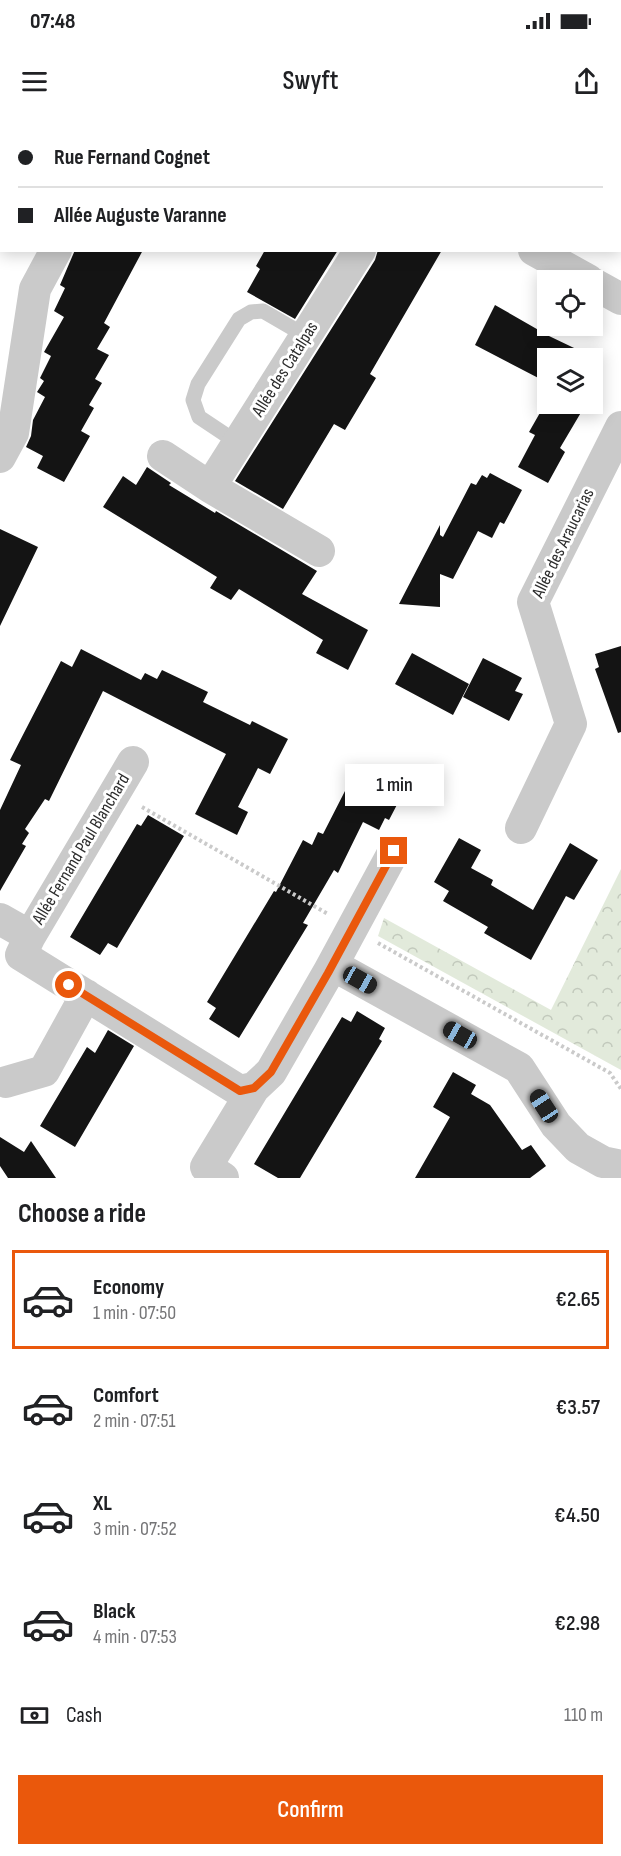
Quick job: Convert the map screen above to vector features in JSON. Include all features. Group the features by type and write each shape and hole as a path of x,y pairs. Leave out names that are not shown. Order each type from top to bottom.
{"street":[{"path":"0,457 13,433 35,289 55,252"},
{"name":"Allée des Catalpas","path":"210,487 359,252"},
{"path":"538,252 570,270"},
{"path":"603,289 621,299"},
{"name":"Allée des Araucarias","path":"521,828 571,724 532,602 621,427"},
{"path":"163,456 210,487 320,551"},
{"name":"Allée Fernand Paul Blanchard","path":"30,936 134,762"},
{"path":"223,1178 206,1167 254,1088 271,1072 394,851"},
{"path":"0,920 30,936 21,955 240,1091 254,1088"},
{"path":"328,973 340,969 519,1068 556,1125 578,1148 603,1162 621,1167"},
{"path":"6,1082 44,1071 86,995"},
{"path":"617,1178 621,1175"}],"lane":[{"path":"238,443 199,417 194,400 198,384 239,319 250,312 263,311 306,336"}],"green space":[{"path":"621,869 621,1070 378,936 384,918 551,1010"}],"building":[{"path":"74,252 142,252 104,323 110,327 97,349 109,355 95,379 102,383 89,405 94,408 81,431 90,436 64,482 37,468 43,456 26,447 31,436 33,420 45,397 37,392 44,381 40,378 51,356 44,352 64,317 54,311 65,288 60,285"},
{"path":"264,252 337,252 295,319 247,292 260,269 256,266"},
{"path":"377,252 441,252 370,374 376,378 345,430 334,424 283,509 235,481 375,260"},
{"path":"495,305 537,329 537,336 549,336 574,348 537,348 537,377 475,345"},
{"path":"539,414 580,414 560,448 565,452 548,483 518,467 535,435 529,432"},
{"path":"147,467 171,483 169,485 317,571 302,594 368,630 348,670 316,653 323,640 239,589 231,600 210,588 217,577 103,507 123,476 136,485"},
{"path":"490,473 522,490 504,524 500,522 492,538 478,531 453,579 440,574 440,607 399,604 440,525 440,535 443,537 471,483 476,485 482,475 487,478"},
{"path":"0,529 38,547 0,626"},
{"path":"621,646 621,732 618,733 595,669 599,667 595,654"},
{"path":"81,649 141,680 145,673 157,679 162,670 208,692 203,702 250,725 252,721 288,739 270,774 258,768 238,807 248,812 237,835 195,814 226,754 103,691 49,801 45,799 25,829 29,833 22,844 26,846 0,891 0,810 21,765 10,760 61,661 72,667"},
{"path":"412,653 469,684 453,715 395,684"},
{"path":"483,658 522,678 515,691 523,694 509,721 463,697"},
{"path":"365,778 401,797 389,820 385,818 379,830 363,822 338,873 334,870 303,923 308,925 239,1038 209,1019 216,1008 207,1002 274,891 276,892 303,840 312,845 318,832 323,834 345,791 356,796"},
{"path":"148,815 184,836 117,948 108,943 100,955 70,937 137,824 141,826"},
{"path":"459,838 481,850 471,868 493,880 491,885 533,910 570,843 598,860 574,900 566,896 531,960 484,933 488,927 443,901 449,891 434,882"},
{"path":"357,1011 385,1028 379,1039 382,1041 300,1178 278,1178 254,1164 342,1017 351,1022"},
{"path":"108,1030 134,1046 75,1147 40,1126 87,1047 95,1053"},
{"path":"453,1072 476,1085 471,1094 490,1105 522,1150 531,1145 546,1166 530,1178 415,1178 450,1117 433,1107"},
{"path":"0,1137 24,1152 31,1141 56,1178 8,1178 0,1166"}],"route":[{"path":"69,985 240,1091 254,1088 271,1072 394,851"}]}
